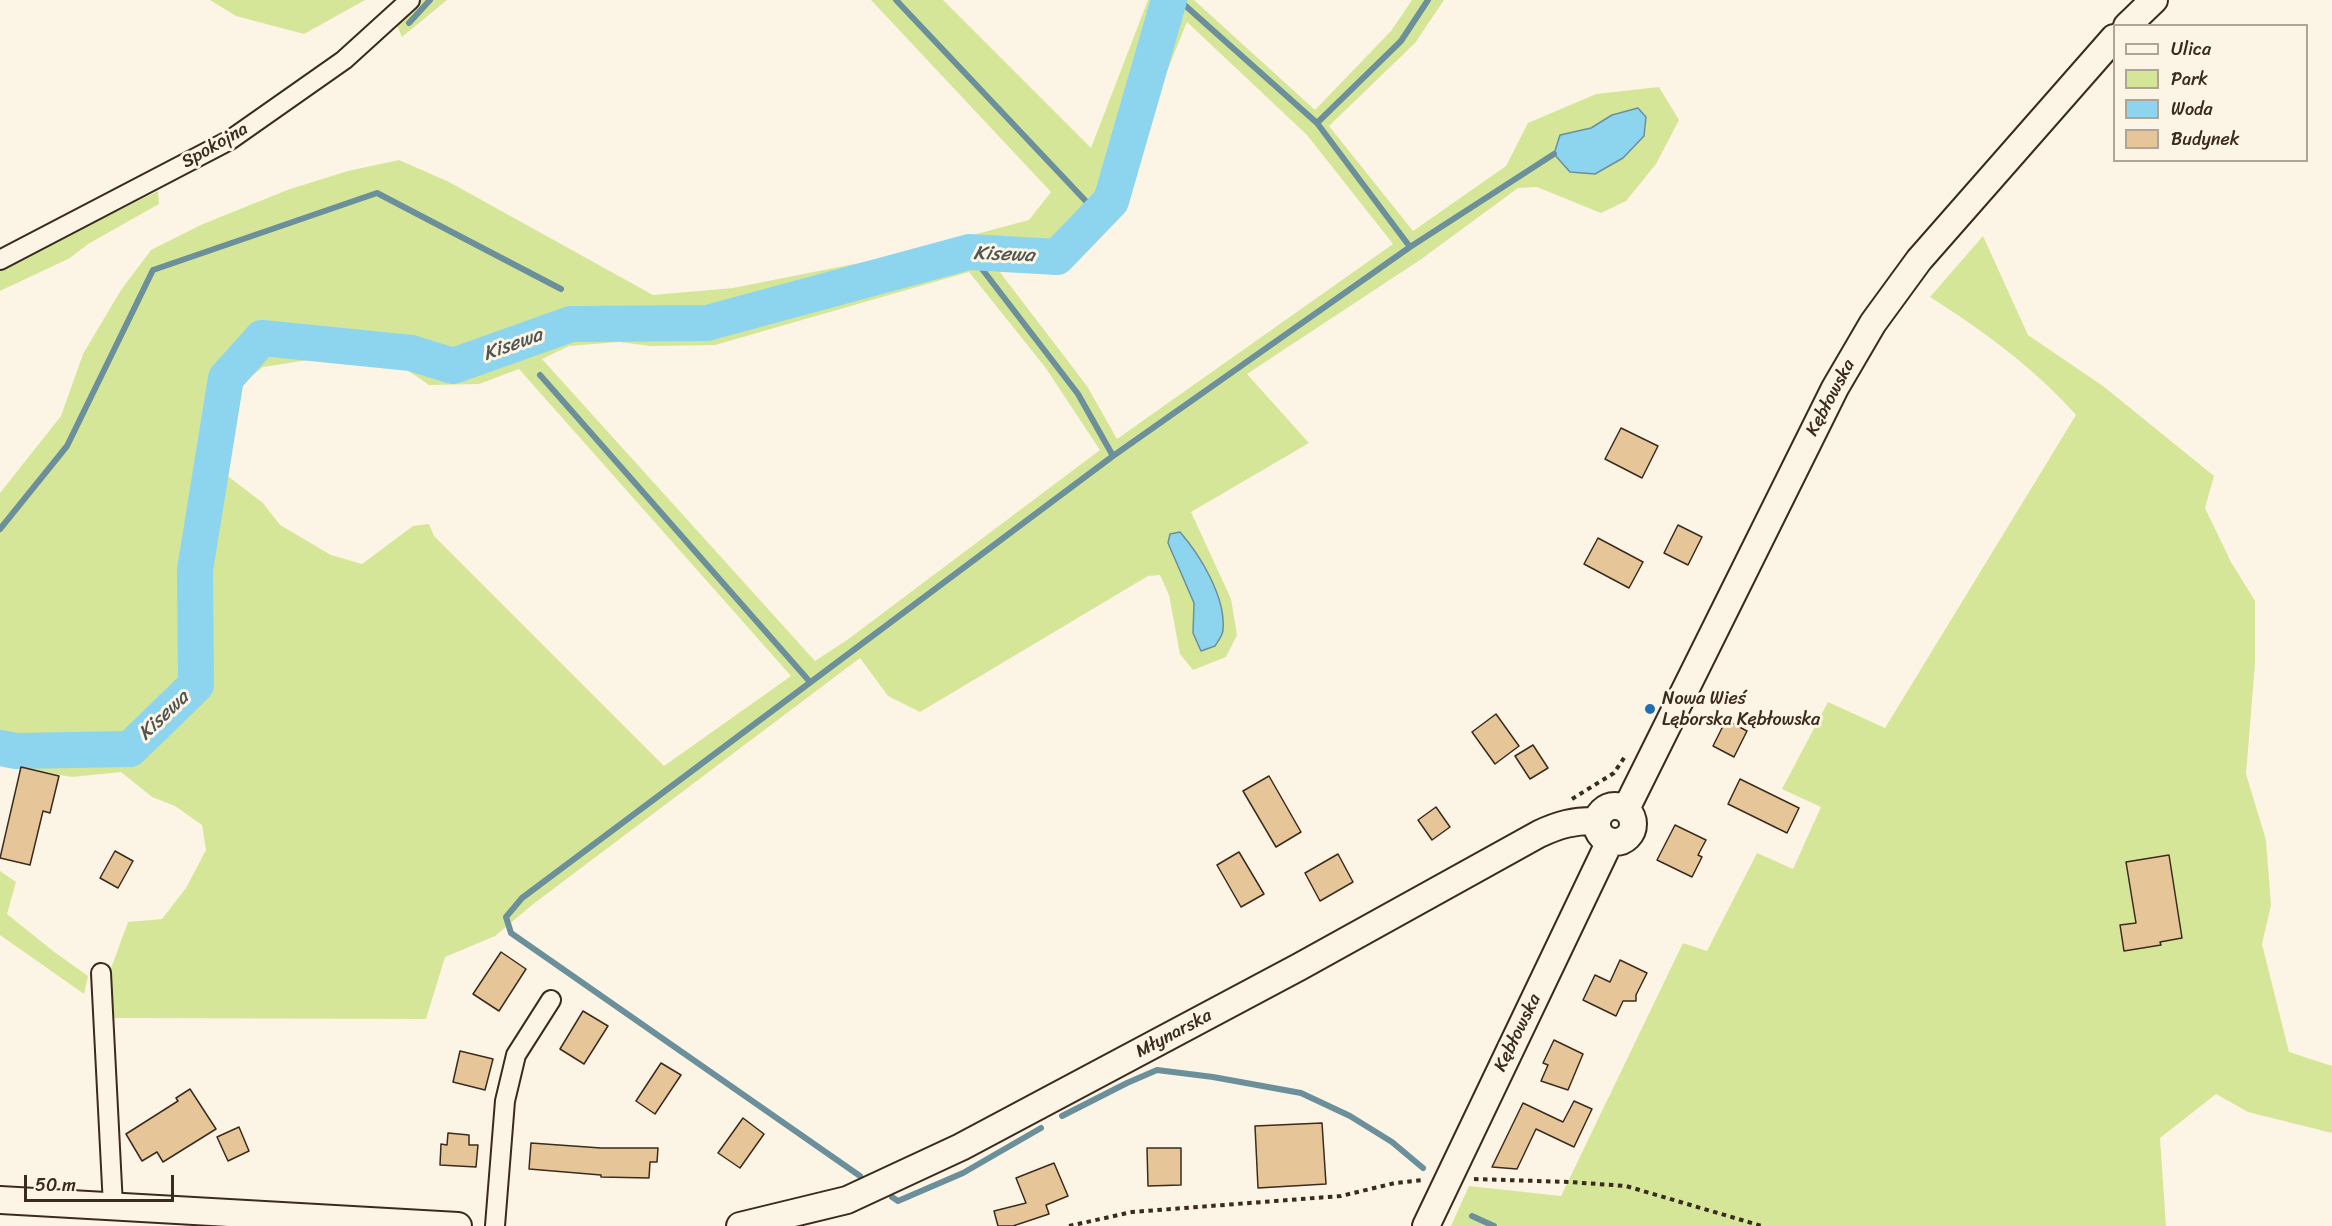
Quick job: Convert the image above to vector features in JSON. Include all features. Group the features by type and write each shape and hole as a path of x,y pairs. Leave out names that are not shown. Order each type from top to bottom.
{"street":[{"name":"Spokojna","path":"0,260 230,140 344,60 410,0"},
{"path":"2129,24 2154,0"},
{"name":"Kębłowska","path":"1426,1226 1604,831 1624,839 1629,835 1633,821 1626,809 1835,388 1873,323 1919,260 2113,40"},
{"name":"Młynarska","path":"740,1226 847,1200 961,1147 1299,967 1560,824 1586,820 1604,831"},
{"path":"101,973 113,1206"},
{"path":"495,1226 505,1101 516,1055 551,1000"},
{"path":"0,1200 458,1226"}],"green space":[{"path":"210,0 365,0 304,34 236,16"},
{"path":"421,0 447,0 402,37 396,23"},
{"path":"871,0 943,0 1091,148 1148,0 1194,0 1315,110 1391,31 1412,0 1444,0 1415,43 1329,126 1413,231 1506,166 1528,123 1596,94 1659,87 1679,120 1656,164 1626,201 1601,213 1537,187 1518,188 1420,260 1247,374 1309,443 1191,512 1231,599 1237,635 1226,657 1193,670 1180,654 1169,595 1160,575 1148,576 920,712 888,696 860,658 532,905 495,936 445,957 426,1019 111,1018 110,971 128,922 162,919 186,888 206,850 202,825 175,806 152,797 121,772 72,777 0,765 0,493 61,416 83,354 121,290 151,250 203,224 290,189 348,171 399,160 449,182 653,295 733,288 894,256 1029,220 1051,192","holes":["1187,22 1307,135 1393,244 1117,439 1087,386 996,267 1052,265 1086,250 1125,200 1134,152","969,272 1045,367 1100,450 847,640 815,661 542,359 569,346 619,342 651,346 715,345","315,359 401,366 429,385 479,384 519,369 791,676 664,766 434,536 429,524 413,526 362,564 331,555 280,525 263,503 225,474 243,383 263,367"]},
{"path":"158,191 159,204 88,244 70,258 0,291 0,269"},
{"path":"1983,236 2028,335 2103,386 2214,476 2205,508 2231,562 2255,601 2255,664 2246,774 2266,840 2271,905 2262,944 2289,1052 2332,1066 2332,1133 2248,1112 2216,1094 2160,1138 2166,1226 1451,1226 1469,1186 1561,1196 1683,943 1707,951 1757,853 1793,869 1821,807 1782,789 1828,702 1885,728 2076,415 2008,351 1930,297"},
{"path":"0,871 16,882 7,914 88,976 84,994 0,935"}],"water":[{"path":"1638,108 1646,117 1644,136 1623,158 1595,174 1570,172 1554,154 1560,135 1591,128 1612,115"},
{"path":"1180,532 1196,552 1210,577 1223,617 1223,632 1219,640 1215,646 1201,651 1193,633 1194,603 1168,543 1170,534"}],"building":[{"path":"1621,428 1658,446 1642,478 1605,459"},
{"path":"1678,525 1702,537 1688,565 1664,553"},
{"path":"1598,538 1643,562 1629,588 1584,564"},
{"path":"1496,714 1519,746 1495,764 1472,732"},
{"path":"1726,720 1747,731 1734,757 1713,746"},
{"path":"1533,745 1548,768 1530,779 1515,756"},
{"path":"21,767 59,776 50,813 43,811 30,865 0,858"},
{"path":"1269,776 1301,832 1276,847 1243,791"},
{"path":"1740,779 1799,808 1787,833 1728,804"},
{"path":"1436,807 1450,827 1432,840 1418,820"},
{"path":"1675,825 1706,840 1698,855 1702,857 1692,877 1657,860"},
{"path":"115,851 133,861 118,888 100,878"},
{"path":"1239,852 1264,894 1241,907 1217,865"},
{"path":"1338,854 1353,882 1320,901 1305,873"},
{"path":"2169,855 2182,938 2160,942 2161,945 2124,951 2120,925 2136,923 2126,862"},
{"path":"501,952 526,969 499,1011 473,994"},
{"path":"1620,960 1647,973 1636,995 1636,1001 1623,1001 1616,1016 1583,1000 1595,975 1610,982"},
{"path":"583,1011 608,1026 584,1064 560,1049"},
{"path":"1554,1040 1583,1054 1568,1090 1541,1081 1548,1065 1543,1063"},
{"path":"460,1051 493,1059 485,1090 453,1082"},
{"path":"661,1063 681,1075 655,1114 636,1101"},
{"path":"190,1089 216,1129 163,1162 157,1152 142,1161 126,1134 178,1101 176,1098"},
{"path":"1574,1101 1592,1109 1574,1147 1536,1129 1517,1169 1492,1167 1523,1103 1563,1122"},
{"path":"743,1118 764,1134 740,1168 718,1153"},
{"path":"1322,1123 1326,1184 1258,1188 1255,1126"},
{"path":"239,1127 249,1151 228,1161 217,1137"},
{"path":"448,1133 469,1135 469,1145 478,1145 476,1167 440,1165 441,1144 447,1145"},
{"path":"531,1143 601,1148 658,1148 657,1162 650,1162 649,1178 601,1177 601,1175 529,1169"},
{"path":"1147,1148 1181,1148 1181,1185 1148,1186"},
{"path":"1054,1163 1068,1196 1046,1205 1049,1214 1013,1226 998,1226 994,1211 1026,1203 1016,1178"}],"waterway":[{"path":"409,23 430,0"},
{"path":"896,0 1098,214"},
{"name":"Kisewa","path":"0,748 16,751 130,749 196,685 195,570 226,378 262,338 411,353 453,366 571,324 707,323 969,252 1057,257 1111,201 1169,0"},
{"path":"1179,0 1317,123 1410,247"},
{"path":"1317,123 1401,41 1428,0"},
{"path":"860,1176 511,933 506,917 522,898 1113,456 1410,247 1554,154"},
{"path":"0,529 67,446 153,270 377,193 561,289"},
{"path":"969,252 1078,394 1113,456"},
{"path":"540,375 810,682"},
{"path":"1062,1116 1157,1070 1213,1077 1301,1093 1350,1116 1392,1142 1423,1168"},
{"path":"892,1197 898,1201 963,1173 1041,1128"},
{"path":"1472,1216 1494,1226"}],"place":[{"name":"Nowa Wieś Lęborska Kębłowska","path":"1650,709"}]}
